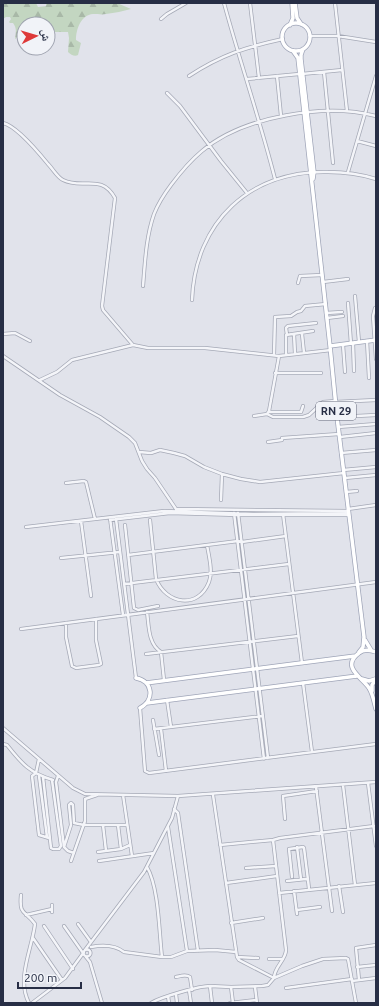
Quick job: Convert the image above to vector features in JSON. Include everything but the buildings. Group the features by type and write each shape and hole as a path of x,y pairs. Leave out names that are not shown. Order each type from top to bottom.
{"main road":[{"path":"292,3 293,18 290,25 285,30 283,39 287,47 293,51 303,49 309,43 310,36 307,29 297,18 295,3"},
{"path":"290,25 302,25"},
{"name":"RN 29","path":"301,74 301,55 303,49"},
{"name":"RN 29","path":"293,51 298,58 301,74 335,402 364,637 364,645 355,656"},
{"path":"330,348 375,340"},
{"name":"RN 29","path":"364,637 366,644 371,650"},
{"path":"359,652 367,650 376,652"},
{"path":"146,683 355,656 352,667 357,676 368,686 376,709"},
{"path":"140,708 147,703 167,700 357,676"},
{"path":"136,678 146,683 150,690 147,703"},
{"path":"361,679 369,681 376,678"},
{"path":"372,694 372,685 376,678"}],"street":[{"path":"161,19 186,3"},
{"path":"224,3 260,122 275,179"},
{"path":"250,3 259,78"},
{"path":"335,3 346,110"},
{"path":"310,36 338,36 376,42"},
{"path":"189,76 213,61 237,50 283,39"},
{"path":"247,80 342,70"},
{"path":"324,72 333,163"},
{"path":"277,76 281,116"},
{"path":"348,172 376,76"},
{"path":"167,93 180,106 247,193"},
{"path":"143,286 146,248 154,213 167,191 183,169 210,145 230,133 281,116 346,110 376,116"},
{"path":"3,123 8,124 15,129 61,179 68,182 98,183 106,186 116,198 102,306 103,310 133,345"},
{"path":"357,141 376,146"},
{"path":"192,300 192,285 196,268 206,244 222,216 247,193 275,179 312,172 348,172 376,179"},
{"path":"298,283 301,276 322,275"},
{"path":"323,282 348,279"},
{"path":"355,296 359,342"},
{"path":"348,302 354,371"},
{"path":"274,355 275,317 291,316 296,312 301,311 305,306 326,304"},
{"path":"376,308 373,316 376,360"},
{"path":"326,313 342,312"},
{"path":"327,318 343,316"},
{"path":"286,355 286,328 288,326 316,323"},
{"path":"286,335 302,334 313,331"},
{"path":"3,334 15,333 30,341"},
{"path":"294,334 295,354"},
{"path":"302,334 304,353"},
{"path":"367,341 369,378"},
{"path":"40,380 57,372 72,360 133,345 148,348 205,348 279,356 330,348"},
{"path":"343,345 345,372"},
{"path":"3,356 60,395 100,417 124,433 135,443 142,461 176,509 348,512"},
{"path":"268,413 279,356"},
{"path":"275,373 321,373"},
{"path":"268,413 273,417 303,418 323,402 376,400"},
{"path":"254,416 268,413 301,412 303,406"},
{"path":"337,417 376,415"},
{"path":"338,427 376,424"},
{"path":"268,442 282,440 282,438 376,433"},
{"path":"139,452 151,453 160,450 174,453 185,456 204,467 222,474 260,482 376,467"},
{"path":"341,453 376,450"},
{"path":"221,500 222,474"},
{"path":"344,478 376,475"},
{"path":"66,483 84,481 87,483 95,519"},
{"path":"346,492 357,491"},
{"path":"26,527 95,519 110,519 164,511 234,514 283,514 348,512 376,505"},
{"path":"234,514 249,642 255,668"},
{"path":"238,514 254,642 258,717 264,759"},
{"path":"283,514 302,663"},
{"path":"116,518 136,678"},
{"path":"110,519 123,615"},
{"path":"150,520 156,580 159,588 171,598 184,601 197,597 202,593 211,574 207,545"},
{"path":"81,521 91,596"},
{"path":"125,525 134,608 136,610 158,606"},
{"path":"128,555 286,536"},
{"path":"61,558 120,552"},
{"path":"124,584 289,564"},
{"path":"21,629 376,582"},
{"path":"147,612 151,641 161,652 164,680"},
{"path":"66,623 66,637 72,666 76,668 99,665 101,664 96,640 96,619"},
{"path":"146,654 236,642 254,642 298,636"},
{"path":"303,683 312,752"},
{"path":"257,689 268,758"},
{"path":"167,700 171,728"},
{"path":"140,708 145,771 149,773 376,744"},
{"path":"154,729 262,716"},
{"path":"153,720 159,755"},
{"path":"3,728 58,776 79,792 123,795 213,795 376,782"},
{"path":"161,729 166,771"},
{"path":"3,744 8,745 24,765 39,776 54,780"},
{"path":"39,759 36,773 32,776 39,835 48,837"},
{"path":"39,776 48,837 52,849 60,848 61,846 54,780"},
{"path":"54,780 58,776"},
{"path":"43,777 48,837"},
{"path":"54,780 64,846 68,851 74,853"},
{"path":"368,783 376,846"},
{"path":"342,785 356,885"},
{"path":"316,787 332,911"},
{"path":"285,819 284,796 317,791"},
{"path":"71,861 86,818 85,799 98,794"},
{"path":"123,795 132,856"},
{"path":"213,795 237,956 239,960 274,978"},
{"path":"32,1003 62,980 73,969 92,941 125,899 147,866 168,827 178,796"},
{"path":"64,846 70,826 70,804 72,803 74,822 84,825 127,825"},
{"path":"174,809 178,813 198,951"},
{"path":"103,825 106,851"},
{"path":"118,825 121,849"},
{"path":"220,845 273,840 374,826"},
{"path":"168,827 187,951"},
{"path":"273,840 286,950 286,954 279,964 274,974 274,978"},
{"path":"98,852 121,849 130,845"},
{"path":"297,847 301,879"},
{"path":"292,877 288,850 290,848 303,847 309,889"},
{"path":"99,861 154,853"},
{"path":"147,866 151,874 155,891 162,957"},
{"path":"246,868 276,866"},
{"path":"226,883 277,876"},
{"path":"287,881 301,879 308,880"},
{"path":"279,893 376,883"},
{"path":"339,886 342,912"},
{"path":"294,891 297,914"},
{"path":"21,895 20,904 22,910 34,924 33,938 26,960 24,983 25,995 29,1003"},
{"path":"52,905 52,912"},
{"path":"297,910 320,907"},
{"path":"25,915 52,909"},
{"path":"232,923 263,918"},
{"path":"78,924 92,941 90,962 102,1003"},
{"path":"44,926 73,969"},
{"path":"64,926 90,962"},
{"path":"33,938 62,980"},
{"path":"91,947 102,945 120,949 124,952 162,957 171,957 187,951 215,950 236,952"},
{"path":"359,980 356,948 376,945"},
{"path":"84,952 89,950 90,953"},
{"path":"78,960 90,953"},
{"path":"237,956 258,958"},
{"path":"151,1003 168,996 204,986 255,987 268,985 274,978 302,966 323,959 346,958 348,959 356,1003"},
{"path":"269,959 283,959"},
{"path":"357,967 376,965"},
{"path":"176,977 187,975 190,977 191,1003"},
{"path":"286,988 376,978"},
{"path":"210,986 212,1003"},
{"path":"232,987 233,1003"},
{"path":"230,1003 257,1002 255,987"},
{"path":"176,994 177,1003"},
{"path":"168,996 169,1003"}],"green space":[{"path":"3,3 36,3 38,7 46,6 46,3 117,3 131,9 116,13 93,14 85,17 80,23 77,31 76,40 81,43 78,55 76,56 68,52 68,32 56,32 56,16 16,16 16,29 13,23 9,22 11,19 10,17 3,19"}]}
